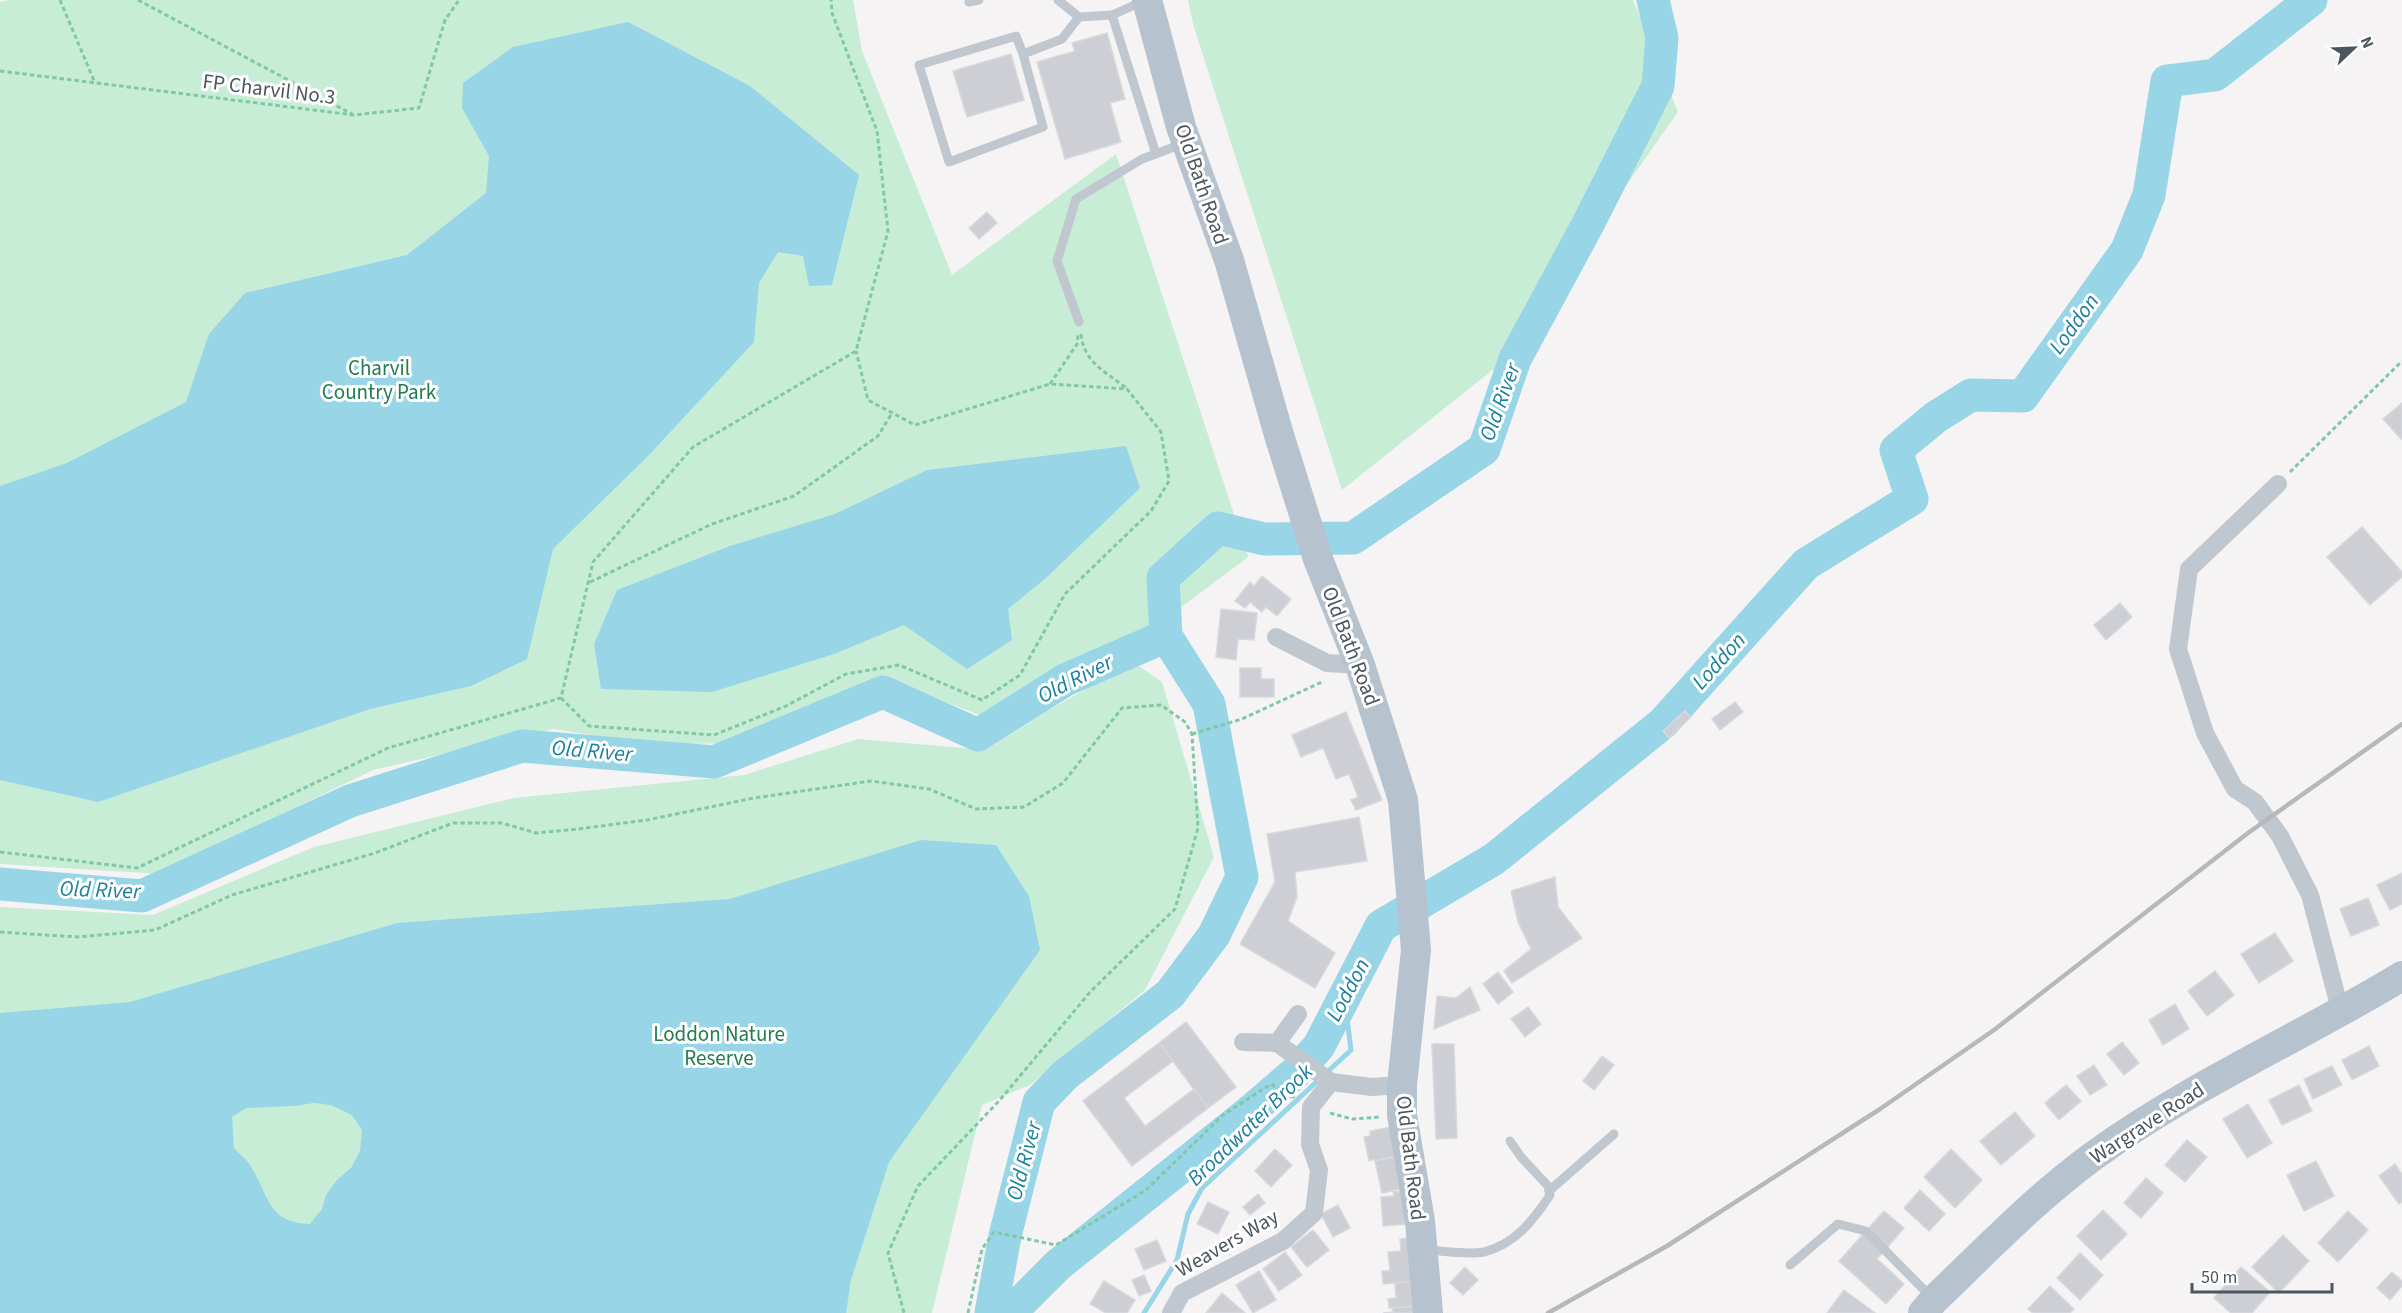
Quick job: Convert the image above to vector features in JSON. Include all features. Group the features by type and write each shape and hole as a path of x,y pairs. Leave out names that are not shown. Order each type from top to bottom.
{"main road":[{"name":"Old Bath Road","path":"1147,0 1187,142 1229,260 1279,435 1318,559 1360,665 1403,800 1416,950 1402,1085 1402,1115 1420,1221 1428,1313"},
{"name":"Wargrave Road","path":"1928,1307 2047,1193 2092,1157 2174,1102 2341,1013 2402,976"}],"street":[{"path":"2278,484 2189,569 2178,649 2205,732 2235,789 2254,802 2280,836 2310,895 2341,1013"},
{"path":"1276,637 1328,663 1360,665"},
{"path":"1281,1047 1298,1014"},
{"path":"1243,1042 1281,1047 1329,1080 1372,1087 1402,1085"},
{"name":"Weavers Way","path":"1172,1313 1182,1293 1283,1241 1314,1213 1319,1170 1310,1144 1311,1107 1329,1080"}],"lane":[{"path":"1058,0 1079,17 1112,15 1147,0"},
{"path":"1112,15 1156,154"},
{"path":"1023,54 1062,39 1079,17"},
{"path":"1016,36 1023,54 1043,127 950,162 919,65 1016,36"},
{"path":"1079,321 1057,261 1077,199 1142,159 1187,142"},
{"path":"1549,1191 1614,1134"},
{"path":"1422,1250 1482,1252 1513,1240 1538,1213 1550,1196 1548,1186 1521,1157 1510,1141"},
{"path":"1790,1265 1838,1224 1866,1231 1928,1307"}],"path":[{"path":"60,0 95,82"},
{"path":"138,0 354,115"},
{"name":"FP Charvil No.3","path":"0,71 354,115 419,108 445,20 459,0"},
{"path":"831,0 832,13 877,131 888,231 856,351 868,400 915,425 1050,384 1127,389"},
{"path":"1050,384 1077,344 1079,321"},
{"path":"561,698 589,726 714,735 786,706 846,674 899,665 982,700 1020,675 1065,594 1151,511 1169,481 1161,432 1127,389 1089,360 1082,345 1079,321"},
{"path":"561,698 593,562 693,447 856,351"},
{"path":"2278,484 2402,361"},
{"path":"588,583 712,524 794,496 878,436 892,413"},
{"path":"1192,734 1242,719 1328,680"},
{"path":"0,852 137,868 388,748 561,698"},
{"path":"0,932 78,937 155,930 232,896 375,853 453,823 502,823 536,833 578,829 646,820 754,798 872,781 929,789 976,809 1024,807 1063,783 1122,708 1161,705 1185,722 1192,734 1198,828 1175,909 1091,991 999,1101 918,1186 888,1253 904,1313"},
{"path":"968,1313 982,1249 994,1232 1056,1245 1146,1190 1223,1115 1271,1084 1301,1101"},
{"path":"1321,1110 1352,1119 1402,1115"}],"green space":[{"name":"Charvil Country Park","path":"8,0 853,0 862,51 952,275 1116,154 1248,557 1152,629 1063,663 987,718 887,679 729,743 651,745 554,729 373,770 160,874 0,864 0,2"},
{"path":"1188,0 1633,0 1678,112 1500,364 1342,490 1193,24"},
{"name":"Loddon Nature Reserve","path":"1133,662 1162,682 1214,857 1145,990 1030,1085 982,1105 932,1313 0,1313 0,907 153,915 314,847 514,798 744,775 858,739 986,750"}],"water":[{"name":"Charvil Country Park","path":"628,22 750,86 859,175 832,285 809,286 803,256 778,252 759,283 754,342 648,456 553,549 527,659 471,686 370,709 98,802 0,780 0,486 67,463 186,402 209,334 245,293 407,255 486,193 489,156 462,108 463,83 513,47"},
{"path":"1126,446 1140,488 1047,577 1008,609 1012,640 967,669 904,625 834,654 712,692 601,689 594,644 617,590 730,546 835,514 927,470"},
{"name":"Loddon Nature Reserve","path":"921,840 996,845 1029,896 1040,950 889,1162 851,1280 846,1313 0,1313 0,1013 130,1002 397,923 730,899","holes":["314,1103 331,1105 352,1115 362,1130 360,1151 351,1168 337,1180 326,1195 322,1209 310,1224 296,1222 277,1213 250,1165 234,1148 232,1117 246,1108"]}],"building":[{"path":"1107,33 1125,99 1110,103 1121,142 1065,159 1037,62 1075,51 1072,43"},
{"path":"1011,54 1024,100 967,117 953,71"},
{"path":"987,212 997,223 979,239 969,228"},
{"path":"2402,403 2402,439 2401,439 2383,419"},
{"path":"2362,527 2402,572 2402,577 2370,605 2327,557"},
{"path":"1262,576 1291,599 1277,616 1266,607 1262,612 1250,602 1245,608 1235,601 1250,582 1254,586"},
{"path":"2120,603 2132,617 2106,640 2094,625"},
{"path":"1221,609 1257,613 1254,640 1238,639 1236,660 1216,657"},
{"path":"1240,668 1261,668 1261,679 1274,679 1274,697 1240,697"},
{"path":"1735,702 1743,712 1720,730 1712,719"},
{"path":"1685,711 1691,717 1669,738 1663,731"},
{"path":"1346,712 1382,800 1356,810 1351,800 1358,797 1349,774 1336,779 1323,748 1301,757 1292,735"},
{"path":"1359,817 1367,861 1295,872 1297,897 1288,921 1335,953 1315,988 1240,944 1275,882 1267,834"},
{"path":"2402,873 2402,904 2390,910 2377,885"},
{"path":"1555,877 1558,907 1582,938 1512,983 1504,971 1531,949 1518,922 1511,891"},
{"path":"2368,898 2379,925 2351,936 2340,909"},
{"path":"2275,933 2293,961 2259,983 2241,954"},
{"path":"2215,971 2234,995 2207,1016 2188,991"},
{"path":"1498,972 1513,992 1498,1004 1483,984"},
{"path":"1470,987 1480,1010 1434,1029 1437,996 1456,998"},
{"path":"2175,1004 2189,1029 2163,1045 2149,1020"},
{"path":"1528,1007 1541,1024 1525,1037 1511,1019"},
{"path":"1186,1022 1236,1087 1208,1108 1159,1043"},
{"path":"2122,1042 2139,1063 2124,1075 2107,1054"},
{"path":"1159,1043 1173,1061 1124,1098 1145,1126 1194,1089 1208,1108 1132,1166 1083,1101"},
{"path":"1432,1044 1454,1044 1457,1138 1436,1139"},
{"path":"2369,1046 2379,1066 2352,1080 2342,1060"},
{"path":"1602,1056 1614,1065 1594,1090 1583,1081"},
{"path":"2094,1065 2107,1085 2090,1095 2077,1076"},
{"path":"2332,1066 2342,1085 2313,1099 2304,1079"},
{"path":"2066,1085 2081,1101 2059,1120 2045,1103"},
{"path":"2299,1085 2312,1111 2282,1125 2269,1100"},
{"path":"2248,1104 2272,1143 2247,1158 2223,1119"},
{"path":"2015,1112 2035,1136 2001,1165 1980,1141"},
{"path":"1391,1127 1398,1156 1369,1161 1364,1137 1370,1136 1370,1131"},
{"path":"2187,1140 2207,1157 2185,1182 2165,1165"},
{"path":"1275,1149 1292,1165 1271,1187 1255,1171"},
{"path":"1951,1149 1982,1180 1955,1208 1924,1177"},
{"path":"1398,1156 1405,1188 1382,1193 1375,1161"},
{"path":"2316,1161 2334,1196 2304,1211 2287,1175"},
{"path":"2395,1164 2402,1174 2402,1202 2399,1204 2379,1176"},
{"path":"2146,1178 2163,1193 2141,1218 2124,1203"},
{"path":"1920,1190 1945,1214 1929,1231 1904,1208"},
{"path":"1406,1191 1408,1224 1383,1226 1381,1197 1394,1196 1393,1192"},
{"path":"1258,1194 1265,1203 1250,1215 1243,1207"},
{"path":"1208,1202 1229,1212 1218,1234 1197,1224"},
{"path":"1338,1205 1350,1228 1333,1237 1321,1214"},
{"path":"2103,1210 2127,1234 2101,1260 2077,1236"},
{"path":"1884,1211 1904,1228 1877,1259 1904,1284 1886,1304 1839,1261"},
{"path":"2348,1211 2368,1230 2338,1262 2318,1243"},
{"path":"1313,1230 1329,1250 1307,1267 1291,1247"},
{"path":"2283,1235 2309,1261 2279,1293 2252,1267"},
{"path":"1412,1238 1415,1281 1383,1284 1382,1271 1390,1271 1388,1252 1401,1251 1400,1239"},
{"path":"1157,1240 1166,1261 1144,1270 1135,1249"},
{"path":"1285,1252 1302,1275 1279,1291 1263,1269"},
{"path":"2080,1253 2103,1275 2080,1300 2057,1278"},
{"path":"1465,1267 1478,1280 1463,1295 1450,1283"},
{"path":"2241,1267 2270,1292 2252,1313 2231,1313 2214,1298"},
{"path":"1259,1271 1276,1300 1253,1313 1236,1285"},
{"path":"2392,1272 2402,1281 2402,1286 2390,1300 2377,1288"},
{"path":"1144,1275 1151,1291 1139,1296 1132,1280"},
{"path":"1104,1281 1135,1300 1127,1313 1106,1313 1090,1304"},
{"path":"1415,1281 1417,1306 1389,1308 1388,1299 1396,1298 1395,1283"},
{"path":"2050,1286 2074,1309 2070,1313 2033,1313 2028,1309"},
{"path":"1844,1290 1875,1313 1827,1313"},
{"path":"1222,1293 1245,1313 1206,1313"},
{"path":"1417,1306 1418,1313 1383,1313 1393,1312 1392,1308"}],"waterway":[{"name":"Old River","path":"991,1313 1005,1236 1039,1102 1065,1075 1170,994 1214,935 1242,877 1209,704 1166,636 1163,578 1218,528 1264,539 1353,538 1484,449 1515,359 1588,224 1658,86 1662,38 1653,0"},
{"name":"Loddon","path":"1010,1313 1058,1265 1246,1115 1296,1072 1319,1046 1381,926 1494,859 1663,723 1806,564 1912,499 1896,450 1936,417 1971,395 2023,396 2127,250 2149,195 2167,81 2215,75 2311,0"},
{"name":"Old River","path":"0,884 142,896 350,801 522,746 714,762 883,692 978,735 1065,680 1166,636"},
{"name":"Broadwater Brook","path":"1144,1313 1177,1260 1188,1214 1202,1188 1351,1050 1344,994"}],"railway":[{"path":"1548,1313 1667,1246 1880,1109 1994,1030 2248,833 2402,724"}]}
